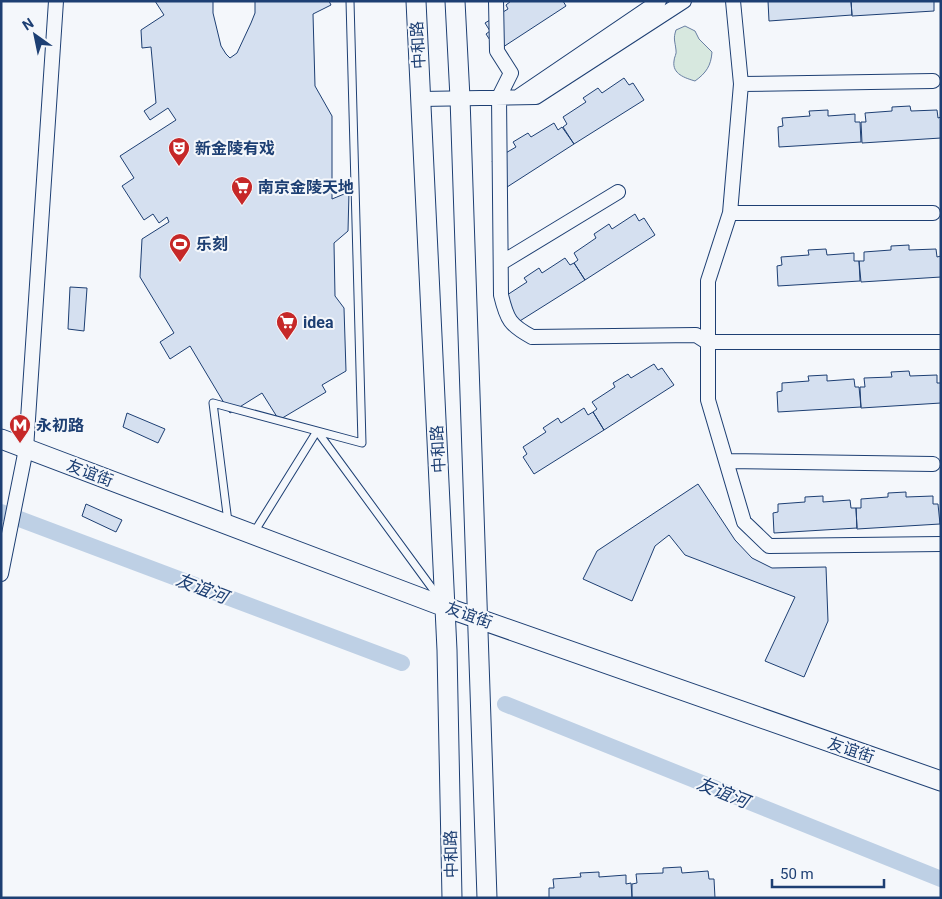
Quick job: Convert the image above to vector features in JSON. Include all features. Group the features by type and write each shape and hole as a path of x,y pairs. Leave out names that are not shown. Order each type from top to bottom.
{"main road":[{"name":"中和路","path":"416,1 445,607 452,898"},
{"name":"中和路","path":"455,1 460,98 487,898"},
{"name":"友谊街","path":"1,439 445,607 941,781"}],"street":[{"path":"1,574 26,449 56,1"},
{"path":"496,1 497,51 511,73 499,97 501,296 506,314 516,328 532,337 696,335 707,342 941,342"},
{"path":"519,96 659,1"},
{"path":"421,99 536,96 684,1"},
{"path":"733,1 741,84 730,213 708,281 708,400 744,522 769,546 941,544"},
{"path":"741,84 933,81"},
{"path":"501,263 618,192"},
{"path":"730,213 933,213"},
{"path":"726,461 933,464"}],"lane":[{"path":"228,525 213,403 362,443 350,1"},
{"path":"253,534 317,431 445,607"}],"shaded area":[{"path":"685,26 695,31 699,39 712,52 707,69 695,81 680,75 674,65 676,51 675,33 676,30"}],"building":[{"name":"南京金陵天地","path":"155,1 213,1 213,13 221,46 230,58 237,53 251,23 255,13 255,1 329,1 331,5 313,14 315,86 332,116 332,199 349,192 348,231 334,243 335,296 344,308 346,371 322,385 326,392 279,420 262,393 230,413 190,346 170,359 160,342 174,333 140,277 142,239 169,222 167,217 159,223 153,214 144,220 122,186 134,178 120,156 176,120 168,108 150,120 144,111 156,103 151,47 142,48 141,30 164,15"},
{"path":"511,1 563,1 566,6 497,51 486,34 490,31 485,23 508,9 506,5"},
{"path":"768,1 851,1 852,15 769,21"},
{"path":"851,1 934,1 934,11 852,16"},
{"path":"624,78 629,85 633,83 644,100 574,144 563,127 567,124 563,117 586,102 583,98 598,88 602,93"},
{"path":"910,106 911,111 937,110 938,118 941,117 941,138 862,143 861,122 866,122 865,113 892,111 892,107"},
{"path":"828,110 828,116 855,114 855,122 860,122 861,142 779,147 778,127 783,126 782,118 810,116 809,111"},
{"path":"554,123 558,130 562,127 574,144 504,189 492,161 516,147 513,142 528,133 531,137"},
{"path":"635,214 639,221 644,218 655,235 585,280 574,263 578,260 574,253 596,238 594,234 609,224 612,229"},
{"path":"909,245 909,250 936,249 937,257 941,256 941,277 861,282 859,261 864,261 864,252 891,250 891,246"},
{"path":"826,249 827,255 854,253 854,261 859,261 860,281 778,286 777,266 782,265 781,257 809,255 808,250"},
{"path":"565,258 570,265 574,263 585,280 515,324 504,297 527,282 524,278 539,268 542,273"},
{"path":"70,287 87,288 84,331 68,329"},
{"path":"654,364 658,370 662,368 674,385 604,430 593,412 597,409 592,402 615,387 613,383 628,374 631,378"},
{"path":"909,371 910,376 937,375 937,383 941,383 941,403 861,408 860,387 865,387 864,378 892,377 891,372"},
{"path":"827,375 827,381 854,379 855,387 859,387 861,407 778,412 777,392 782,391 782,383 809,381 808,376"},
{"path":"584,408 588,415 593,412 604,430 534,474 523,457 527,454 523,447 546,432 543,428 558,418 561,423"},
{"path":"127,413 165,429 158,443 123,427"},
{"path":"698,484 735,540 752,558 772,568 826,567 828,621 804,677 765,661 795,597 685,555 669,535 655,546 632,601 583,579 597,551"},
{"path":"906,492 906,497 933,496 933,504 938,504 940,524 857,529 856,508 861,508 861,499 888,497 888,493"},
{"path":"823,496 823,502 850,500 851,508 856,508 857,528 774,533 773,513 778,512 778,504 805,502 805,497"},
{"path":"86,504 122,520 116,532 82,516"},
{"path":"681,867 682,873 708,871 709,879 714,879 715,898 632,898 632,884 637,883 636,874 663,873 663,868"},
{"path":"599,872 599,877 626,875 626,884 631,883 632,898 549,898 549,888 554,888 553,879 581,877 580,873"}],"waterway":[{"name":"友谊河","path":"1,512 402,663"},
{"name":"友谊河","path":"505,704 941,879"}],"place":[{"name":"新金陵有戏","path":"179,167"},
{"name":"南京金陵天地","path":"242,206"},
{"name":"乐刻","path":"180,263"},
{"name":"idea","path":"287,341"},
{"name":"永初路","path":"20,444"}]}
